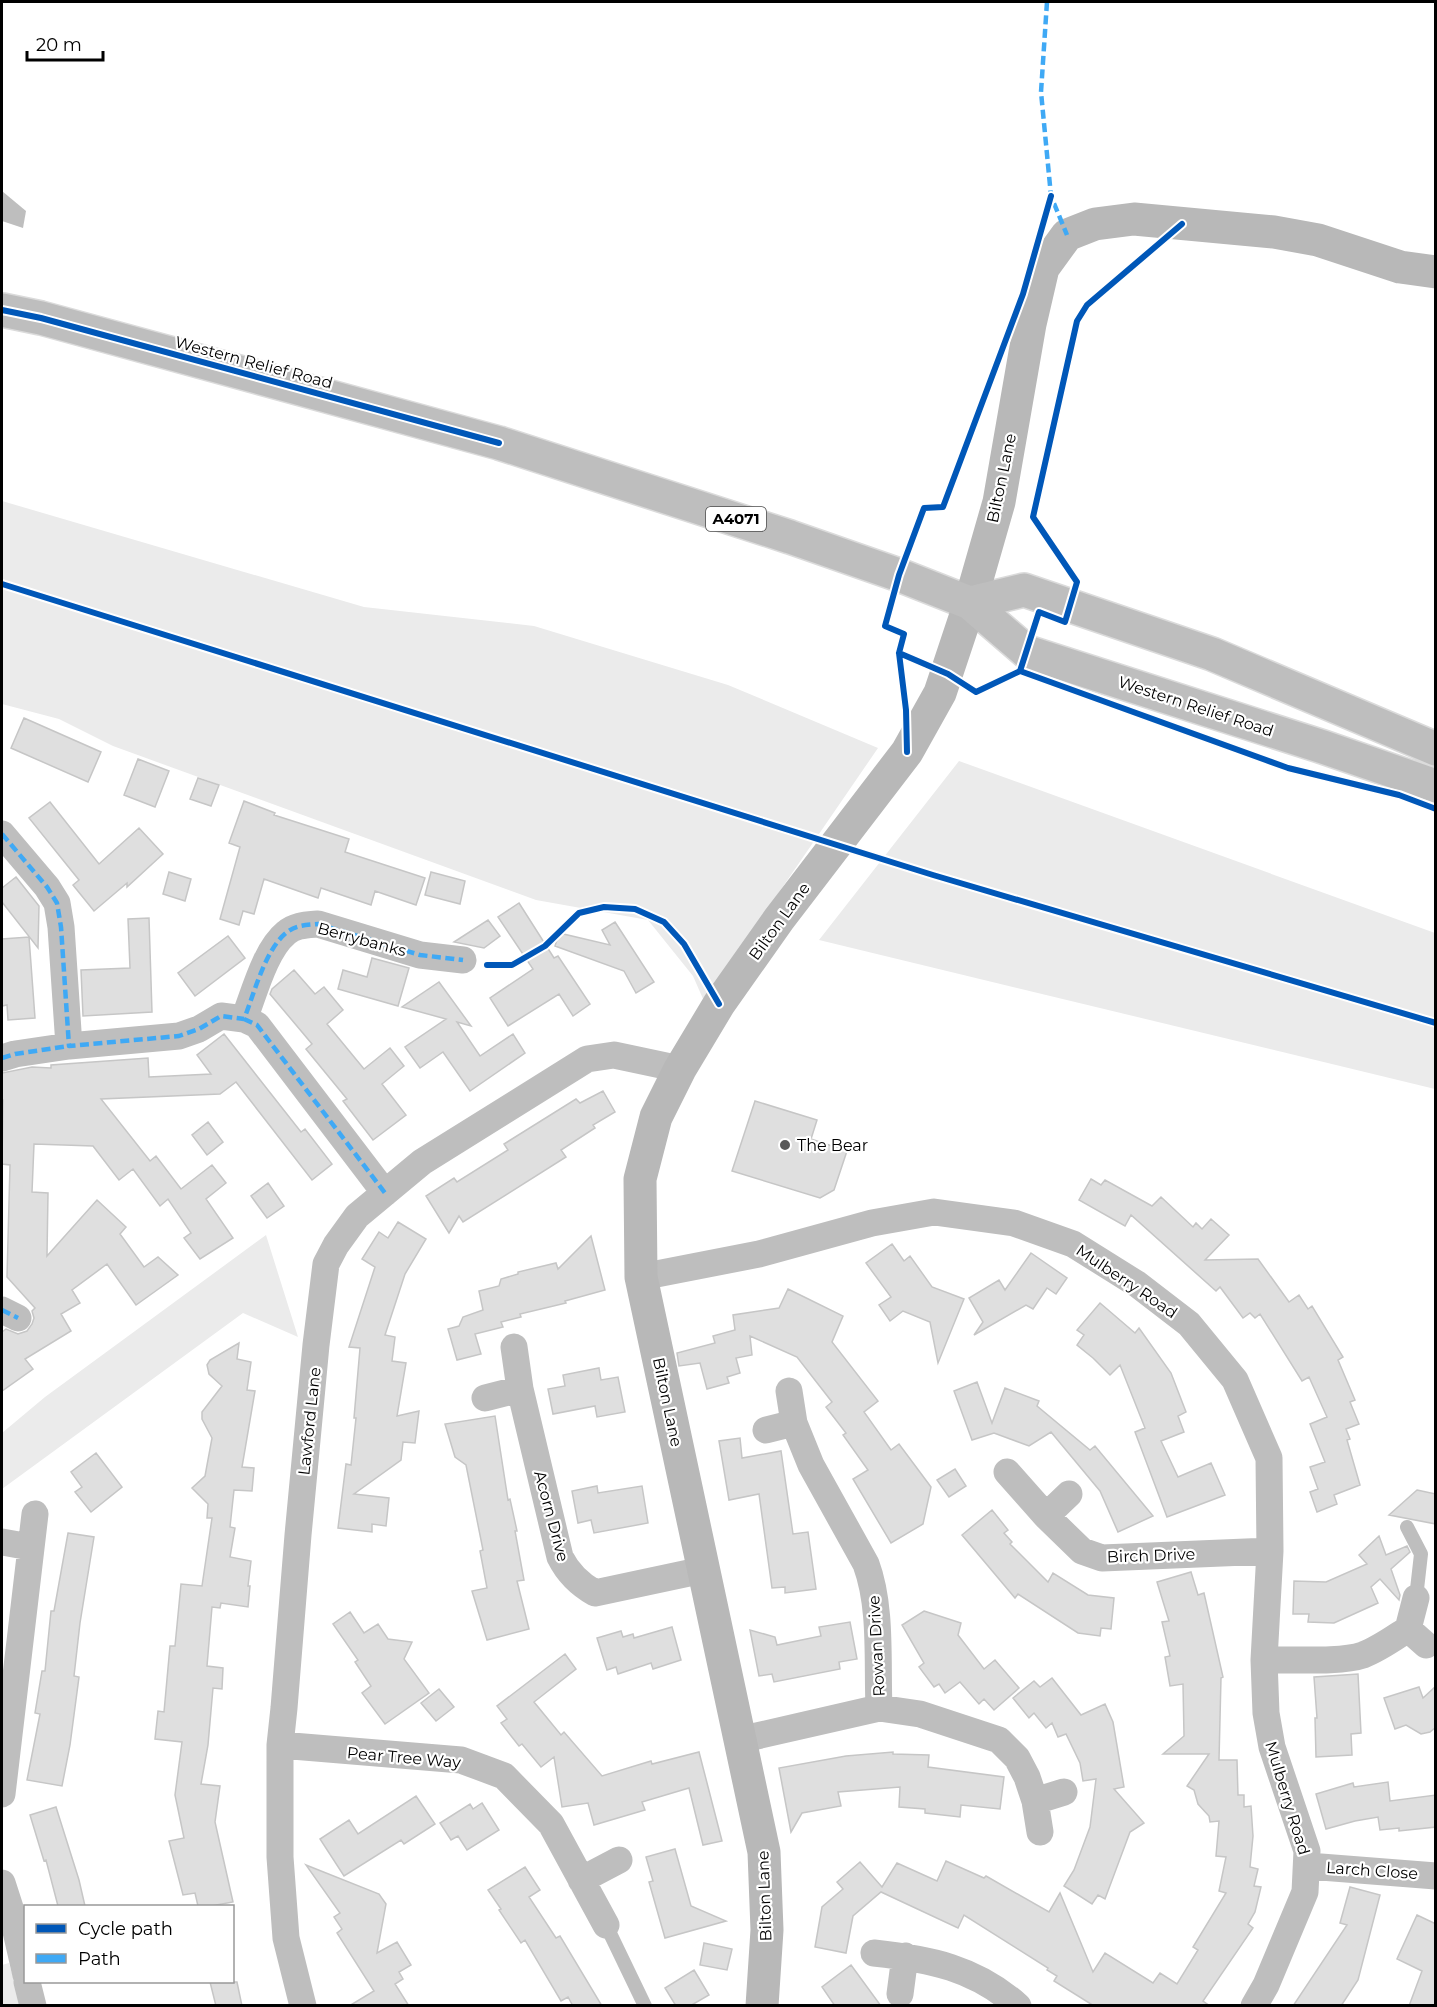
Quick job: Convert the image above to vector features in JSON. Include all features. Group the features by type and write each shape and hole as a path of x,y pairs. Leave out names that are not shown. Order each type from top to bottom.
{"highway":[{"name":"Western Relief Road","path":"2,310 41,318 499,443 790,537 899,575 970,603 1027,652 1323,747 1436,786"},
{"path":"970,603 1024,590 1212,654 1436,749"}],"street":[{"name":"Bilton Lane","path":"762,2006 767,1930 764,1852 641,1277 640,1179 656,1117 680,1069 719,1004 780,918 907,752 940,693 970,603 999,501 1030,324 1043,267 1067,235 1095,224 1134,219 1274,232 1318,240 1400,267 1436,272"},
{"path":"2,834 47,887 57,903 61,927 69,1046"},
{"name":"Berrybanks","path":"244,1019 270,954 286,933 300,925 318,924 420,955 464,960"},
{"path":"2,1058 69,1046 179,1036 199,1029 221,1016 244,1019 257,1025 385,1193"},
{"name":"Lawford Lane","path":"303,2006 286,1938 280,1857 280,1745 299,1523 326,1264 336,1245 357,1216 422,1162 587,1059 614,1055 680,1069"},
{"name":"Mulberry Road","path":"641,1277 759,1254 872,1223 934,1212 1014,1223 1073,1244 1137,1284 1189,1324 1235,1380 1269,1458 1270,1551 1264,1659 1266,1713 1272,1747 1307,1851 1305,1892 1266,1985 1254,2006"},
{"name":"Acorn Drive","path":"514,1347 520,1389 560,1557 565,1568 584,1587 595,1593 703,1570"},
{"path":"484,1398 520,1389"},
{"name":"Rowan Drive","path":"739,1740 879,1708 875,1597 870,1577 866,1564 811,1465 794,1423 789,1391"},
{"path":"766,1430 794,1423"},
{"name":"Birch Drive","path":"1007,1472 1046,1516 1082,1551 1102,1558 1270,1551"},
{"path":"1046,1516 1069,1494"},
{"path":"2,1794 35,1514"},
{"path":"2,1542 30,1547"},
{"path":"1264,1659 1347,1659 1417,1637 1416,1598"},
{"path":"879,1708 920,1714 999,1740 1017,1758 1028,1777 1040,1832"},
{"name":"Pear Tree Way","path":"280,1745 461,1760 504,1776 551,1824 606,1925"},
{"path":"1035,1801 1064,1792"},
{"path":"581,1880 620,1860"},
{"name":"Larch Close","path":"1308,1866 1436,1876"},
{"path":"2,1883 24,1966"},
{"path":"874,1953 905,1956 951,1966 1000,1989 1018,2006"},
{"path":"900,1994 905,1956"},
{"path":"27,1983 33,2006"}],"lane":[{"path":"1407,1527 1421,1554 1416,1598"},
{"path":"606,1925 645,2006"}],"shaded area":[{"path":"2,191 26,211 23,228 2,221"},
{"path":"2,501 364,607 534,626 728,685 878,748 762,917 707,1008 693,976 648,920 536,900 113,746 59,719 2,704"},
{"path":"959,761 1435,933 1435,1089 819,940"},
{"path":"266,1235 298,1337 243,1313 2,1489 2,1433 45,1397"},
{"path":"9,1963 21,2005 2,2006 2,1965"}],"building":[{"path":"24,718 101,752 88,782 11,748"},
{"path":"138,759 169,771 155,807 124,795"},
{"path":"198,778 219,785 211,806 190,799"},
{"path":"244,801 275,813 274,815 349,839 345,852 425,878 416,905 375,891 371,905 321,888 318,898 264,879 254,914 243,911 239,925 220,919 240,847 229,843"},
{"path":"50,802 99,864 139,828 163,854 127,887 127,883 94,911 73,885 79,880 29,818"},
{"path":"169,872 191,879 185,901 163,894"},
{"path":"431,872 465,881 460,904 425,895"},
{"path":"16,877 39,906 38,948 2,902 2,888"},
{"path":"519,903 554,958 558,956 590,1004 573,1016 559,994 508,1026 490,998 533,969 498,917"},
{"path":"149,918 152,1012 83,1016 81,970 130,968 128,919"},
{"path":"488,920 500,936 484,948 454,942"},
{"path":"615,922 654,982 636,993 624,971 555,946 559,933 610,945 602,930"},
{"path":"228,936 245,958 195,996 178,973"},
{"path":"29,937 35,1018 8,1020 7,1005 2,1006 2,939"},
{"path":"372,958 409,968 398,1006 338,989 343,970 367,977"},
{"path":"294,970 315,994 324,987 343,1010 327,1024 364,1069 390,1048 404,1066 382,1084 406,1115 373,1140 343,1101 347,1099 306,1049 312,1044 270,994 272,989"},
{"path":"439,982 471,1026 457,1022 480,1056 513,1034 525,1053 470,1091 443,1052 420,1068 405,1047 446,1019 402,1007"},
{"path":"224,1034 301,1132 305,1129 332,1164 312,1180 236,1082 220,1094 101,1099 150,1161 156,1156 181,1189 212,1165 226,1183 206,1199 233,1238 200,1259 184,1238 191,1233 168,1199 160,1206 133,1169 119,1180 93,1146 34,1144 32,1192 48,1193 47,1256 97,1200 126,1227 120,1234 144,1267 158,1257 178,1275 136,1305 107,1264 72,1290 80,1303 61,1314 71,1331 25,1359 33,1369 2,1391 2,1332 6,1329 18,1334 27,1331 32,1324 34,1318 32,1311 35,1308 7,1277 10,1165 2,1164 2,1073 32,1067 51,1068 51,1065 148,1058 149,1077 211,1074 197,1055"},
{"path":"603,1091 615,1112 593,1125 595,1128 561,1150 566,1157 463,1222 459,1216 449,1233 426,1196 454,1178 457,1182 508,1150 504,1144 576,1099 580,1103"},
{"name":"The Bear","path":"755,1101 817,1120 811,1139 847,1151 834,1190 820,1198 732,1171"},
{"path":"208,1122 223,1142 207,1155 192,1135"},
{"path":"1091,1179 1101,1185 1105,1180 1152,1206 1161,1197 1193,1227 1196,1223 1202,1229 1211,1219 1229,1235 1205,1260 1258,1259 1289,1302 1299,1295 1308,1309 1312,1306 1343,1357 1338,1360 1355,1400 1350,1402 1359,1424 1346,1429 1360,1485 1334,1495 1337,1504 1317,1512 1310,1492 1318,1489 1310,1467 1325,1462 1310,1424 1327,1417 1309,1377 1302,1381 1260,1314 1255,1318 1250,1313 1243,1318 1220,1287 1216,1291 1131,1215 1125,1226 1079,1200"},
{"path":"268,1183 284,1206 267,1218 251,1196"},
{"path":"398,1222 426,1239 405,1274 385,1335 395,1337 392,1361 406,1363 397,1416 419,1411 415,1443 403,1442 401,1460 354,1494 389,1498 386,1526 372,1524 372,1532 338,1528 346,1464 351,1465 356,1418 354,1418 360,1348 349,1347 375,1267 362,1259 379,1232 388,1238"},
{"path":"591,1236 605,1290 565,1301 566,1303 520,1314 521,1317 501,1322 503,1327 475,1334 481,1354 457,1360 448,1329 459,1326 463,1317 483,1310 479,1291 499,1286 501,1279 518,1274 518,1272 556,1263 558,1269"},
{"path":"892,1244 904,1261 910,1256 932,1287 964,1299 938,1363 930,1322 903,1311 890,1321 879,1305 891,1297 866,1263"},
{"path":"1031,1253 1067,1278 1056,1294 1047,1288 1033,1309 1026,1305 974,1335 983,1322 969,1298 999,1280 1005,1290"},
{"path":"788,1289 843,1316 832,1342 878,1401 864,1412 891,1450 899,1444 931,1487 923,1524 891,1543 853,1479 868,1470 843,1435 846,1433 826,1407 832,1402 797,1357 750,1336 752,1355 736,1358 740,1373 727,1377 729,1383 707,1389 700,1363 679,1366 677,1353 715,1343 713,1336 735,1330 733,1315 779,1308"},
{"path":"1100,1303 1135,1333 1139,1328 1171,1373 1186,1412 1178,1416 1184,1432 1161,1441 1178,1477 1211,1463 1225,1495 1167,1517 1135,1432 1145,1428 1120,1365 1110,1375 1077,1345 1084,1335 1077,1330"},
{"path":"239,1343 237,1359 251,1362 247,1390 255,1391 242,1467 254,1468 252,1491 234,1490 230,1527 235,1528 230,1557 251,1561 248,1607 221,1603 220,1608 212,1607 207,1666 223,1668 222,1689 213,1688 208,1745 201,1784 220,1786 215,1822 233,1902 198,1905 195,1893 183,1895 169,1841 184,1838 175,1795 182,1742 155,1739 158,1711 164,1712 170,1646 175,1646 181,1584 202,1586 212,1518 207,1518 208,1504 192,1488 205,1476 212,1438 202,1419 202,1412 222,1386 209,1374 207,1365 210,1360"},
{"path":"599,1368 601,1380 618,1377 625,1412 597,1417 595,1406 553,1414 548,1389 565,1386 563,1375"},
{"path":"977,1382 992,1423 1005,1388 1039,1401 1037,1406 1090,1450 1095,1446 1153,1516 1118,1532 1100,1491 1051,1432 1029,1446 994,1433 972,1440 954,1391"},
{"path":"495,1416 508,1500 510,1499 517,1531 515,1531 524,1580 517,1581 529,1629 487,1640 472,1591 487,1588 480,1551 483,1550 466,1465 455,1457 445,1424"},
{"path":"740,1438 742,1458 781,1451 793,1534 808,1532 816,1589 785,1593 785,1587 772,1588 759,1494 729,1500 719,1441"},
{"path":"96,1453 122,1487 91,1512 75,1492 82,1487 71,1472"},
{"path":"955,1469 966,1486 949,1497 937,1480"},
{"path":"597,1486 598,1493 642,1486 648,1523 594,1533 591,1520 578,1523 572,1491"},
{"path":"1417,1490 1436,1494 1436,1524 1389,1515"},
{"path":"992,1510 1008,1530 1004,1533 1012,1542 1010,1544 1048,1582 1053,1573 1088,1595 1114,1598 1111,1629 1101,1628 1100,1636 1078,1633 1018,1594 1015,1598 962,1535"},
{"path":"68,1533 94,1537 74,1676 79,1677 62,1786 27,1780 40,1714 35,1713 42,1671 45,1671 51,1611 54,1611"},
{"path":"1379,1536 1386,1555 1407,1546 1410,1552 1391,1569 1400,1595 1399,1600 1380,1579 1371,1587 1378,1603 1334,1623 1308,1622 1309,1614 1293,1614 1294,1581 1326,1582 1367,1564 1359,1555"},
{"path":"1191,1572 1198,1595 1204,1593 1223,1677 1221,1678 1219,1760 1237,1760 1238,1795 1244,1795 1244,1807 1251,1806 1253,1836 1250,1867 1258,1869 1254,1886 1261,1887 1255,1912 1248,1924 1253,1928 1203,2001 1210,2006 1094,2006 1054,1981 1057,1976 1047,1970 1048,1968 964,1915 958,1928 881,1892 853,1916 846,1953 815,1947 822,1907 843,1889 837,1882 860,1862 882,1887 897,1863 937,1881 946,1861 984,1878 986,1876 1049,1912 1060,1893 1093,1972 1105,1953 1153,1983 1160,1973 1177,1984 1198,1950 1193,1947 1226,1893 1219,1891 1226,1857 1216,1856 1219,1821 1210,1822 1209,1816 1198,1804 1194,1790 1187,1786 1209,1754 1163,1754 1184,1736 1183,1684 1170,1686 1165,1657 1170,1656 1162,1622 1169,1621 1157,1582"},
{"path":"924,1611 961,1623 958,1635 984,1669 995,1660 1019,1688 994,1710 984,1699 979,1704 960,1682 945,1693 939,1684 934,1687 919,1667 924,1663 902,1625"},
{"path":"350,1612 364,1633 378,1624 388,1639 412,1642 404,1659 429,1693 385,1724 362,1693 371,1686 355,1662 358,1660 333,1624"},
{"path":"850,1622 857,1659 839,1662 840,1669 774,1682 772,1674 759,1676 750,1630 775,1637 777,1645 821,1636 819,1627"},
{"path":"672,1627 681,1660 653,1669 651,1663 618,1674 616,1667 607,1670 597,1638 621,1631 623,1637 633,1634 634,1638"},
{"path":"565,1654 576,1669 534,1702 561,1735 564,1732 602,1776 651,1761 652,1764 699,1752 722,1841 703,1845 689,1788 642,1802 645,1810 594,1825 588,1803 562,1807 554,1757 541,1767 522,1744 519,1746 501,1723 507,1719 497,1706"},
{"path":"1358,1674 1361,1733 1351,1734 1352,1755 1316,1757 1315,1718 1317,1718 1314,1677"},
{"path":"1052,1678 1081,1715 1105,1704 1113,1722 1124,1787 1114,1789 1144,1823 1130,1832 1105,1899 1098,1895 1092,1904 1064,1886 1074,1870 1090,1827 1096,1779 1083,1781 1080,1763 1066,1734 1058,1737 1052,1723 1046,1728 1034,1713 1029,1718 1013,1698 1034,1681 1040,1687"},
{"path":"1436,1686 1436,1727 1430,1732 1421,1734 1406,1725 1395,1729 1384,1698 1419,1687 1423,1698"},
{"path":"439,1689 454,1707 436,1721 421,1703"},
{"path":"893,1752 893,1754 929,1755 928,1767 1004,1777 1000,1809 961,1805 960,1817 925,1813 925,1809 899,1807 900,1787 838,1792 841,1806 802,1813 791,1832 779,1768 846,1756"},
{"path":"1388,1782 1390,1801 1436,1795 1436,1827 1399,1831 1399,1828 1380,1830 1378,1817 1326,1829 1316,1794 1353,1783 1354,1787"},
{"path":"416,1796 435,1824 404,1844 401,1840 344,1876 320,1839 349,1820 358,1834"},
{"path":"482,1803 499,1830 467,1850 458,1836 451,1840 440,1823 470,1804 473,1809"},
{"path":"56,1807 85,1905 58,1905 46,1860 44,1861 30,1815"},
{"path":"675,1849 691,1906 726,1921 665,1938 649,1882 653,1881 646,1857"},
{"path":"306,1865 379,1894 386,1904 377,1953 397,1942 411,1965 399,1972 403,1979 395,1984 409,2006 349,2006 374,1991 337,1933 342,1929 334,1917 340,1913"},
{"path":"525,1867 540,1890 529,1897 556,1938 560,1936 602,2006 573,2006 568,1997 561,2001 525,1940 521,1943 499,1910 501,1909 488,1890"},
{"path":"1350,1887 1380,1895 1358,1980 1341,2006 1293,2006 1347,1925 1340,1923"},
{"path":"1417,1915 1436,1924 1436,2006 1409,2006 1422,1971 1397,1959"},
{"path":"704,1943 732,1949 727,1970 700,1965"},
{"path":"851,1965 881,2006 835,2006 822,1987"},
{"path":"694,1970 709,1995 690,2006 676,2006 665,1988"},
{"path":"237,1982 242,2006 216,2006 210,1983"}],"marked path":[{"path":"1047,2 1041,92 1051,196 1067,235"},
{"path":"2,834 47,887 57,903 61,927 69,1046 179,1036 199,1029 221,1016 244,1019 272,950 286,933 301,926 318,924 420,955 463,960"},
{"path":"244,1019 257,1025 385,1193"},
{"path":"2,1058 69,1046"},
{"path":"2,1310 18,1318"}],"cycle path":[{"path":"907,752 906,710 899,653 904,634 885,626 899,575 924,508 943,507 1023,294 1051,196"},
{"path":"899,653 948,674 976,692 1020,671 1039,612 1065,622 1077,582 1033,517 1077,321 1087,305 1182,224"},
{"path":"2,310 41,318 499,443"},
{"path":"2,584 933,875 1436,1023"},
{"path":"1020,671 1288,768 1399,795 1436,809"},
{"path":"487,965 512,965 545,946 579,913 604,907 635,909 664,922 684,944 719,1004"}],"place":[{"name":"The Bear","path":"785,1145"}]}
